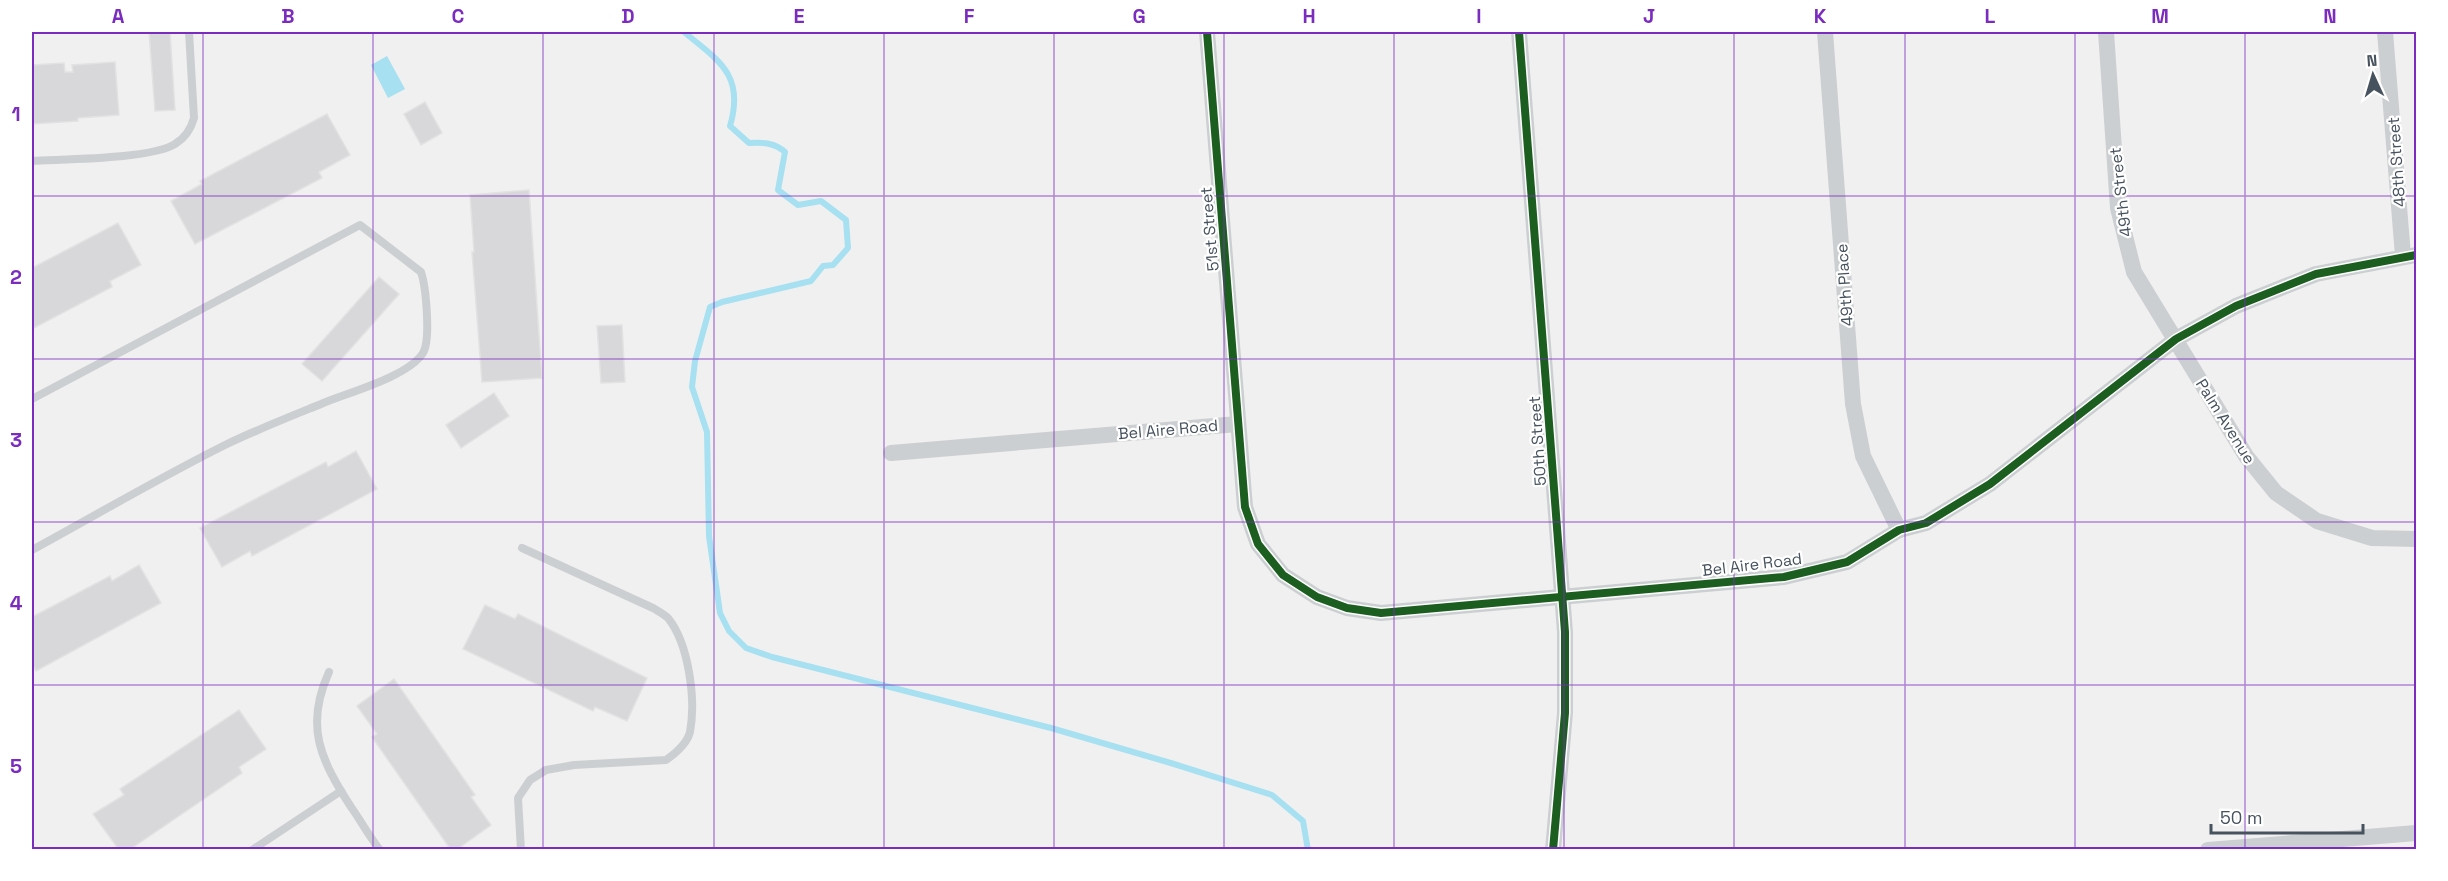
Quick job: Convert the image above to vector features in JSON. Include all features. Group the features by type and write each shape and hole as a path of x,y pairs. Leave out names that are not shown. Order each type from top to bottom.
{"street":[{"name":"51st Street","path":"1207,32 1238,424"},
{"name":"50th Street","path":"1519,32 1565,632 1565,713 1553,849"},
{"name":"49th Place","path":"1826,32 1853,404 1863,456 1899,530"},
{"name":"49th Street","path":"2106,32 2118,208 2124,238 2134,272 2176,339"},
{"name":"48th Street","path":"2385,32 2410,256"},
{"name":"Bel Aire Road","path":"891,453 1238,424 1245,507 1258,544 1283,575 1317,597 1347,608 1382,613 1784,577 1847,562 1899,530 1926,523 1990,484 2176,339 2235,306 2316,274 2410,256"},
{"name":"Palm Avenue","path":"2176,339 2246,456 2276,493 2317,521 2372,537 2416,539"},
{"path":"2208,849 2416,833"}],"lane":[{"path":"32,161 136,154 175,144 191,128 194,118 189,32"},
{"path":"32,399 360,225 421,272 424,282 427,339 423,353 412,364 366,388 322,403 225,445 32,550"},
{"path":"520,849 518,798 530,780 546,770 574,765 666,760 675,754 690,732 691,688 684,648 667,617 653,608 522,548"},
{"path":"328,672 318,708 317,730 320,750 341,791 380,849"},
{"path":"252,849 341,791"}],"water":[{"path":"387,56 405,89 388,98 371,65"}],"building":[{"path":"149,32 170,32 175,110 155,111"},
{"path":"115,62 119,115 32,124 32,65 64,63 65,72 73,72 72,65"},
{"path":"425,102 442,133 421,145 404,114"},
{"path":"327,114 350,155 319,172 322,178 195,244 171,201 202,184 200,181"},
{"path":"529,190 542,378 482,382 470,195"},
{"path":"118,223 141,265 110,281 112,287 32,329 32,268"},
{"path":"379,277 399,294 322,381 302,364"},
{"path":"622,325 625,382 601,383 597,326"},
{"path":"494,393 509,416 461,448 446,425"},
{"path":"356,451 377,489 252,556 250,551 222,567 200,528 326,462 328,467"},
{"path":"139,565 161,603 36,671 32,667 32,617 110,576 112,581"},
{"path":"485,605 515,619 518,614 647,678 627,721 595,707 593,711 463,649"},
{"path":"394,679 475,795 471,797 491,825 456,850 451,850 372,737 377,734 357,706"},
{"path":"239,710 266,749 239,767 242,773 129,850 119,850 93,814 124,795 120,789"}],"waterway":[{"path":"684,32 718,61 731,81 734,109 730,126 749,143 768,144 785,152 778,190 798,205 821,201 846,220 848,248 833,265 823,266 811,281 722,302 710,307 695,361 692,387 707,432 709,536 720,613 729,631 746,648 772,657 1051,728 1272,795 1303,821 1308,850"}],"cycle path":[{"path":"1207,32 1245,507 1258,544 1283,575 1317,597 1347,608 1381,613 1784,577 1847,562 1899,530 1926,523 1990,484 2176,339 2236,306 2316,274 2416,255"},
{"path":"1519,32 1565,632 1565,713 1553,850"}]}
